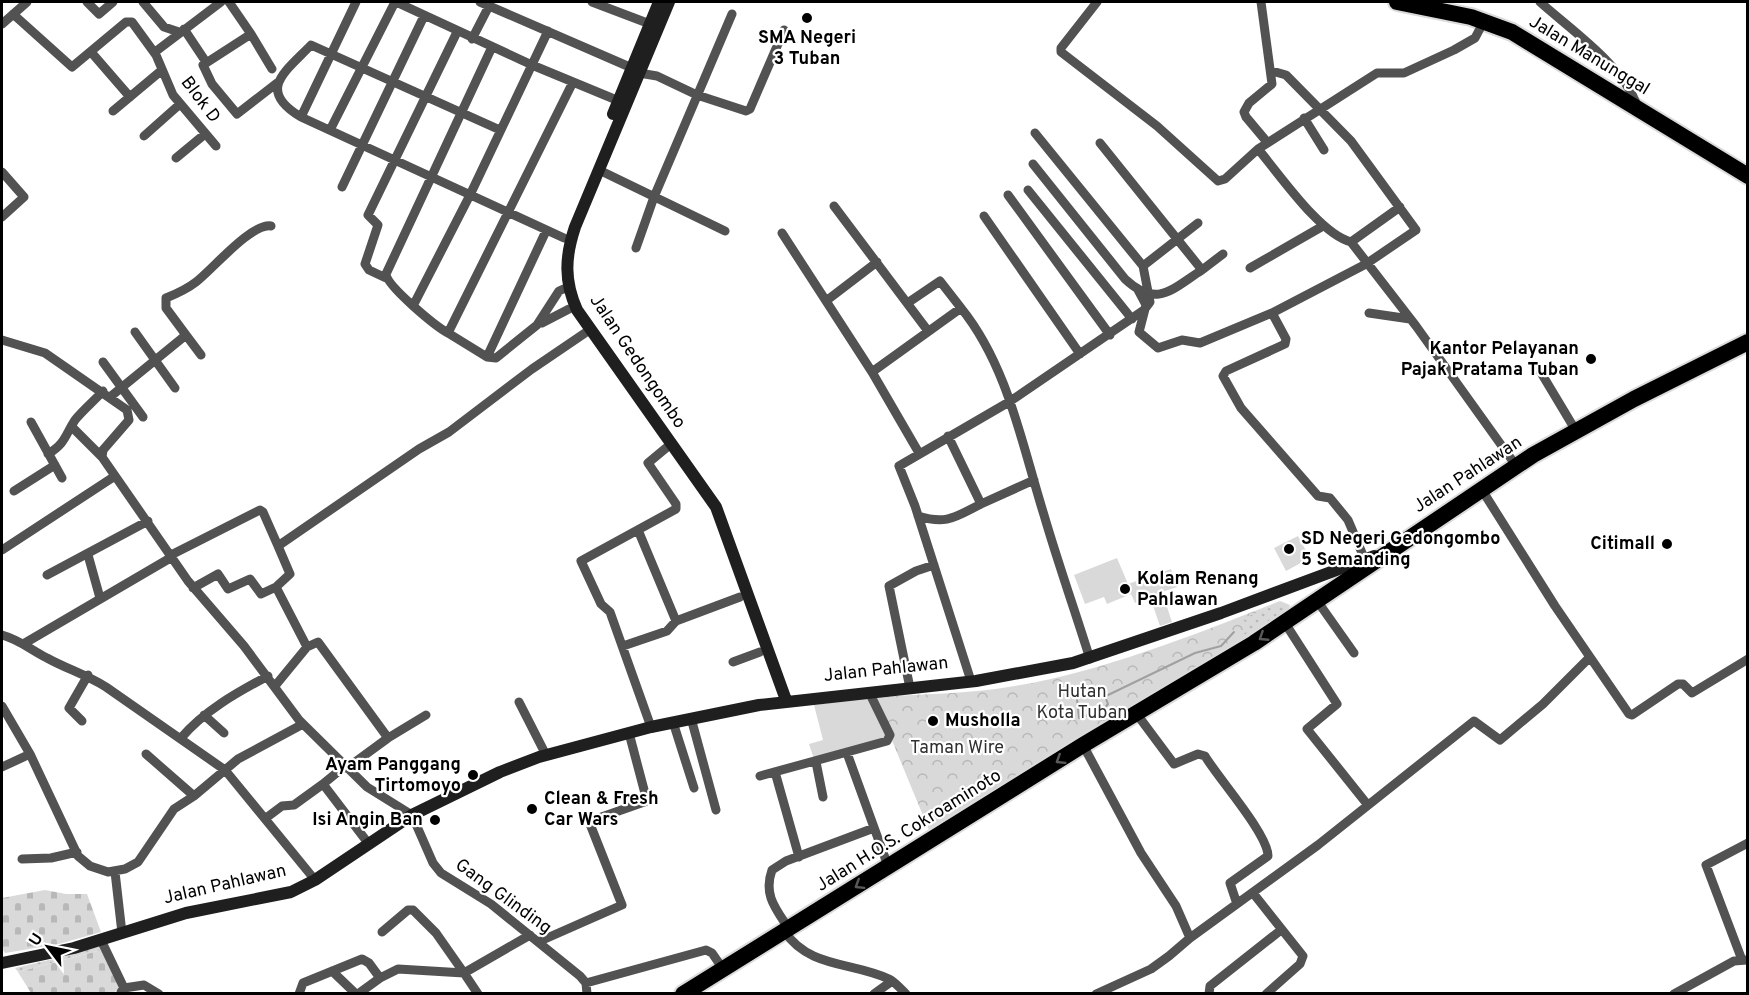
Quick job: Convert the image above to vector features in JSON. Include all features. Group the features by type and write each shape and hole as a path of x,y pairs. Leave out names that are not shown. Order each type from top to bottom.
{"highway":[{"name":"Jalan Manunggal","path":"1397,2 1484,21 1512,32 1748,176"},
{"name":"Jalan Pahlawan","path":"1398,545 1516,467 1576,431 1666,382 1748,342"},
{"name":"Jalan H.O.S. Cokroaminoto","path":"683,993 787,931 1083,745 1285,623 1398,545"}],"street":[{"path":"2,24 27,2"},
{"path":"87,2 99,14 113,2"},
{"path":"143,2 164,27 182,30 206,62"},
{"path":"155,52 221,2"},
{"path":"229,2 272,69"},
{"path":"301,117 356,2"},
{"path":"330,130 395,2 472,39 619,101"},
{"path":"592,2 650,24"},
{"name":"Jalan Gedongombo","path":"659,2 569,247 565,288 577,310 720,516 782,701"},
{"name":"Jalan Gedongombo","path":"669,2 619,101 564,238 559,266 569,309 666,448 691,477 714,519 760,652 782,701"},
{"path":"1097,2 1061,48 1061,52 1157,126 1218,182 1225,180 1268,142 1377,73 1404,73 1454,50 1477,36 1484,21"},
{"path":"1261,2 1272,71 1270,87 1249,103 1244,112 1268,142"},
{"path":"1540,2 1619,75 1633,94 1638,107"},
{"path":"472,39 482,3 634,71 657,76 697,95 741,110 750,109 784,30"},
{"path":"13,14 71,66 91,52 130,97"},
{"path":"636,248 654,197 732,14"},
{"path":"342,187 424,16"},
{"name":"Blok D","path":"91,52 130,22 155,52 170,91 216,146"},
{"path":"414,304 470,195 548,31"},
{"path":"457,32 367,217 378,225 364,264 369,270 386,278 414,304 422,315 487,357 499,356 537,325 569,309"},
{"path":"251,34 206,62 202,67 209,80 236,114 277,83 311,45 460,114 500,130"},
{"path":"386,278 492,47"},
{"path":"113,111 162,70"},
{"path":"1138,290 1145,302 1140,334 1162,349 1182,340 1200,343 1272,313 1366,264 1416,231 1351,141 1285,74 1272,71"},
{"path":"448,333 510,213 573,82"},
{"path":"277,83 282,103 301,117 564,238"},
{"path":"144,136 180,104"},
{"path":"1304,118 1324,150"},
{"path":"970,681 918,516 899,468 919,453 1009,402 1110,335 1150,303 1143,266 1035,133"},
{"path":"176,158 205,134"},
{"path":"1100,142 1202,270"},
{"path":"1258,149 1323,226 1336,238 1351,242 1410,319 1516,467"},
{"path":"1033,164 1125,279 1138,290 1149,295 1168,293 1223,254"},
{"path":"599,170 725,231"},
{"path":"2,172 24,198 2,217"},
{"path":"1028,190 1132,319"},
{"path":"1008,195 1110,335"},
{"path":"834,206 909,302 928,331"},
{"path":"1351,242 1400,207"},
{"path":"984,216 1080,354"},
{"path":"1036,234 1052,221"},
{"path":"1143,266 1198,223"},
{"path":"201,355 166,308 166,298 195,283 251,233 265,225 270,226"},
{"path":"1250,268 1323,226"},
{"path":"487,357 546,231"},
{"path":"782,233 872,372 919,453"},
{"path":"826,301 877,262"},
{"path":"909,302 940,281 989,347 1009,402 1090,659"},
{"path":"537,325 565,288"},
{"path":"872,372 961,308"},
{"path":"1272,313 1286,339 1285,344 1226,371 1223,376 1240,408 1318,496 1330,498 1348,520 1365,560"},
{"path":"1369,313 1410,319"},
{"path":"135,332 156,357 175,388"},
{"path":"278,546 419,449 449,432 532,369 585,333"},
{"path":"48,454 57,449 72,427 106,394 121,387 186,335"},
{"path":"2,340 41,350 127,410 130,417 103,450 102,457"},
{"path":"103,362 143,417"},
{"path":"1537,366 1576,431"},
{"path":"31,422 62,478"},
{"path":"72,427 102,457 193,588 268,676 303,724 372,791 412,815"},
{"path":"948,436 981,504"},
{"path":"651,727 610,612 602,604 581,561 677,507 648,463 666,448"},
{"path":"14,491 55,465"},
{"path":"2,550 115,476"},
{"path":"918,516 937,521 949,520 1034,480"},
{"path":"1482,490 1589,658 1632,715 1678,684 1683,684 1692,693 1748,659"},
{"path":"25,643 172,556 260,510 264,512 290,574 276,587 261,594 250,579 228,589 218,574 193,588"},
{"path":"46,575 88,555 147,521"},
{"path":"638,530 676,621"},
{"name":"Jalan Pahlawan","path":"2,963 40,957 193,912 284,894 315,880 412,815 500,772 546,755 651,727 782,701 970,681 1090,659 1365,560 1398,545"},
{"path":"88,555 100,597"},
{"path":"910,688 906,644 889,586 916,571 934,565"},
{"path":"276,587 307,647"},
{"path":"622,646 667,631 676,621 740,597"},
{"path":"1318,602 1354,653"},
{"path":"1285,623 1337,703 1307,729 1368,804"},
{"path":"945,634 955,631"},
{"path":"2,635 25,643 45,657 88,675 225,770 267,818 315,880"},
{"path":"275,686 307,647 315,642 321,644 388,738"},
{"path":"733,662 760,652"},
{"path":"1096,993 1151,969 1318,845 1474,721 1500,740 1543,704 1589,658"},
{"path":"82,721 69,708 88,675"},
{"path":"181,738 204,715 236,693 268,676"},
{"path":"760,776 883,743 890,737 869,692"},
{"path":"519,702 546,755"},
{"path":"2,706 30,754 76,852 90,866 116,872 143,858 168,814 253,750 303,724"},
{"path":"1136,713 1173,764 1197,754 1205,756 1251,819 1268,856 1230,883 1237,904"},
{"path":"204,715 224,733"},
{"path":"267,818 282,806 294,805 388,738 426,715"},
{"path":"691,718 716,810"},
{"path":"673,722 694,788"},
{"path":"538,942 622,905 590,824 593,820 647,802 629,733"},
{"path":"1083,745 1141,853 1176,906 1190,938"},
{"path":"146,753 194,796"},
{"path":"847,753 888,866"},
{"path":"2,767 30,754"},
{"path":"816,762 824,797"},
{"path":"775,772 799,857"},
{"path":"323,783 368,843"},
{"name":"Gang Glinding","path":"412,815 437,869 484,899 586,983"},
{"path":"874,828 778,865 772,870 768,886 769,898 799,949 826,962 892,981 906,993"},
{"path":"1674,993 1734,961 1745,960 1706,865 1748,843"},
{"path":"22,859 51,858 76,852"},
{"path":"116,872 122,933"},
{"path":"1253,892 1303,959 1266,993"},
{"path":"382,932 408,910 413,910 436,933 478,993"},
{"path":"1209,993 1210,986 1281,930"},
{"path":"332,971 357,993 398,969 464,973 530,935"},
{"path":"101,940 122,991 144,985 159,993"},
{"path":"587,993 586,983 706,950 712,953 723,969"},
{"path":"299,993 303,983 362,959 369,963 380,978"},
{"path":"874,993 892,981"}],"green space":[{"path":"1298,536 1310,558 1286,571 1274,548"},
{"name":"Kolam Renang Pahlawan","path":"1117,558 1128,584 1171,569 1177,587 1162,592 1172,622 1160,626 1150,597 1135,603 1131,594 1107,604 1104,597 1085,604 1074,575"},
{"name":"Taman Wire","path":"1280,601 1290,605 1287,612 929,830 874,697 980,691 1015,686 1082,671 1149,650"},
{"path":"1280,604 1286,606 1286,610 1244,637 1242,635 1249,630 1248,623 1242,620 1235,624 1233,622"},
{"path":"869,698 888,736 815,762 809,744 823,740 814,705"},
{"path":"45,890 66,894 87,894 101,932 59,944 5,953 2,948 2,898"},
{"path":"99,945 101,950 18,972 15,968 66,956"},
{"path":"101,950 120,986 114,993 31,993 18,972"}],"waterway":[{"path":"1106,696 1195,653 1221,646 1234,632"},
{"path":"1089,690 1104,694 1108,704 1103,710 1079,718 1077,699 1082,692 1089,690"}],"place":[{"name":"SMA Negeri 3 Tuban","path":"807,18"},
{"name":"Kantor Pelayanan Pajak Pratama Tuban","path":"1591,359"},
{"name":"Citimall","path":"1667,544"},
{"name":"SD Negeri Gedongombo 5 Semanding","path":"1289,549"},
{"name":"Kolam Renang Pahlawan","path":"1125,589"},
{"name":"Musholla","path":"933,721"},
{"name":"Ayam Panggang Tirtomoyo","path":"473,775"},
{"name":"Clean & Fresh Car Wars","path":"532,809"},
{"name":"Isi Angin Ban","path":"435,820"}],"park label":[{"name":"Hutan Kota Tuban","path":"1082,702"}]}
